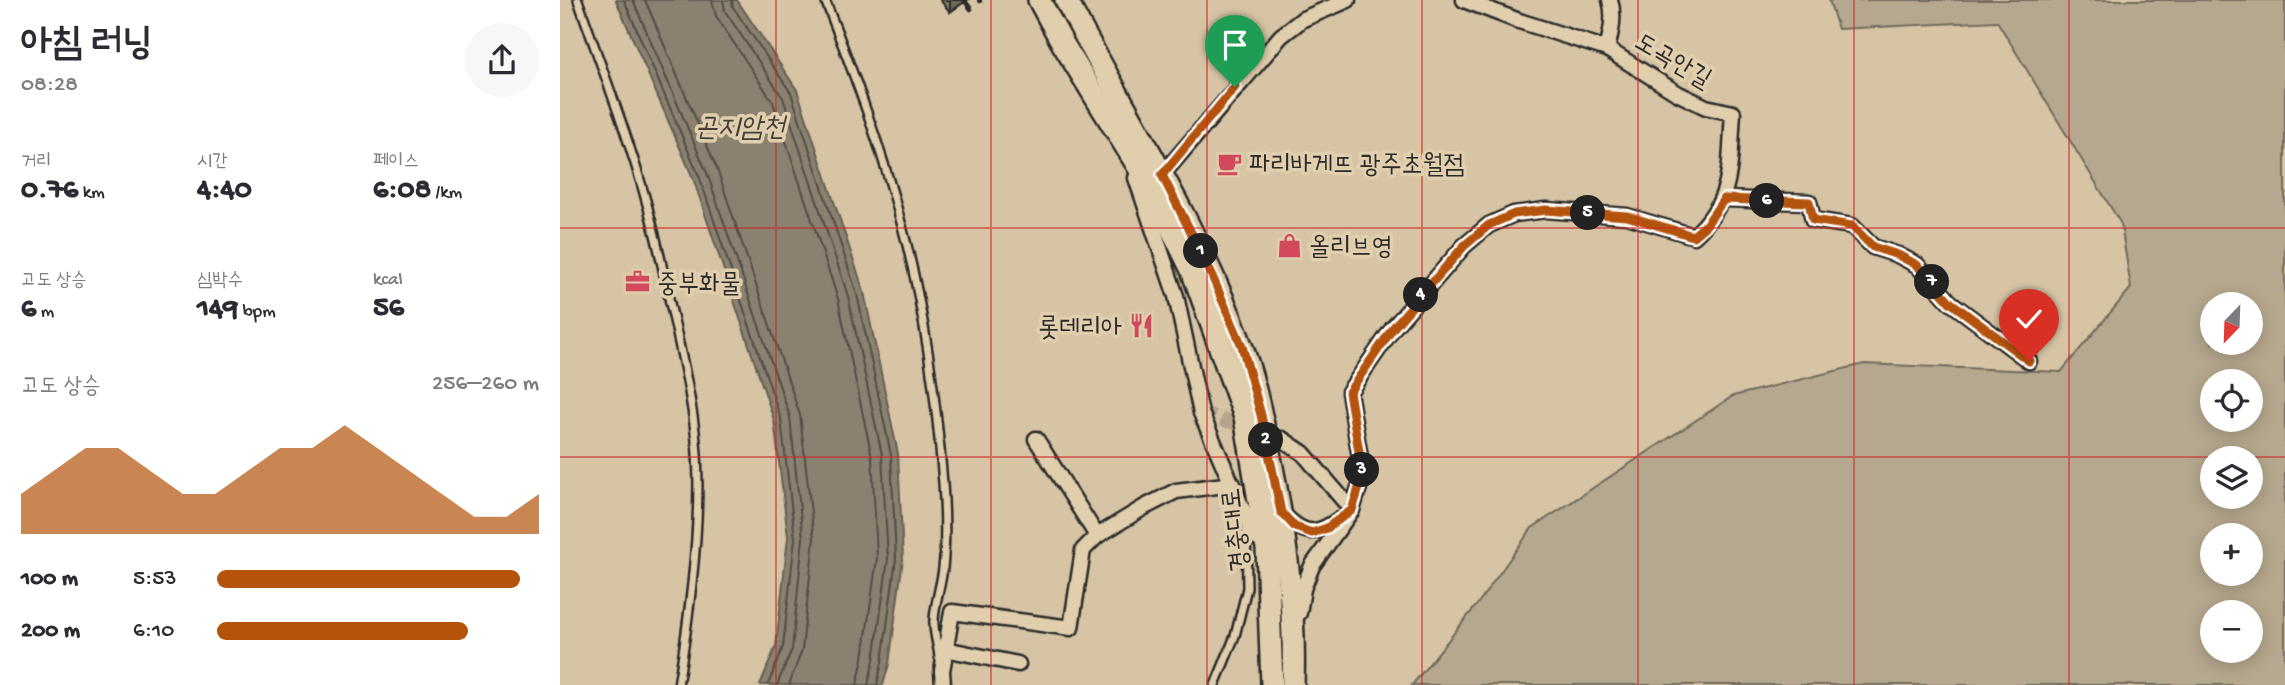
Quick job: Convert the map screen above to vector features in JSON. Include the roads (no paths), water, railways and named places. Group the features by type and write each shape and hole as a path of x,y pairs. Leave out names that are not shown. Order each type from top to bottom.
{"main road":[{"name":"경충대로","path":"1039,0 1152,189 1192,270 1245,417 1267,548 1272,685"},
{"name":"경충대로","path":"1066,0 1162,175 1206,262 1242,346 1261,415 1281,512 1294,641 1293,685"}],"street":[{"path":"1162,175 1281,36 1303,19 1348,0"},
{"path":"1464,0 1607,49"},
{"name":"도곡안길","path":"1294,641 1303,589 1312,566 1352,510 1363,475 1349,392 1393,328 1464,246 1489,225 1514,214 1546,210 1627,216 1693,236 1706,225 1724,199 1729,172 1733,113 1696,102 1607,49 1613,10 1610,0"},
{"path":"1116,131 1142,193 1176,296 1201,413 1255,535 1267,548"},
{"path":"1724,199 1809,202 1813,220 1852,226 1873,247 1917,265 1950,302 2029,361"},
{"path":"1036,439 1097,536"},
{"path":"1281,512 1295,527 1312,533 1327,528 1352,510 1303,453 1282,439"},
{"path":"942,678 952,612 1071,628 1083,551 1097,536 1176,491 1233,484"},
{"path":"945,649 1018,664"}],"lane":[{"path":"578,0 627,140 653,226 693,409 696,444 695,527 678,685"},
{"path":"825,0 883,158 920,301 934,387 943,485 943,569 934,622 942,678"},
{"path":"1215,685 1235,636 1247,588 1247,517"}],"water":[{"name":"곤지암천","path":"616,0 737,0 797,90 864,292 898,454 903,559 889,664 883,685 760,685 776,646 788,537 774,420 693,178"}],"tunnel":[{"path":"1201,413 1251,428"}],"railway":[{"path":"964,0 971,9"}],"place":[{"name":"파리바게뜨 광주초월점","path":"1229,163"},
{"name":"올리브영","path":"1289,245"},
{"name":"중부화물","path":"637,282"},
{"name":"롯데리아","path":"1142,326"}]}
